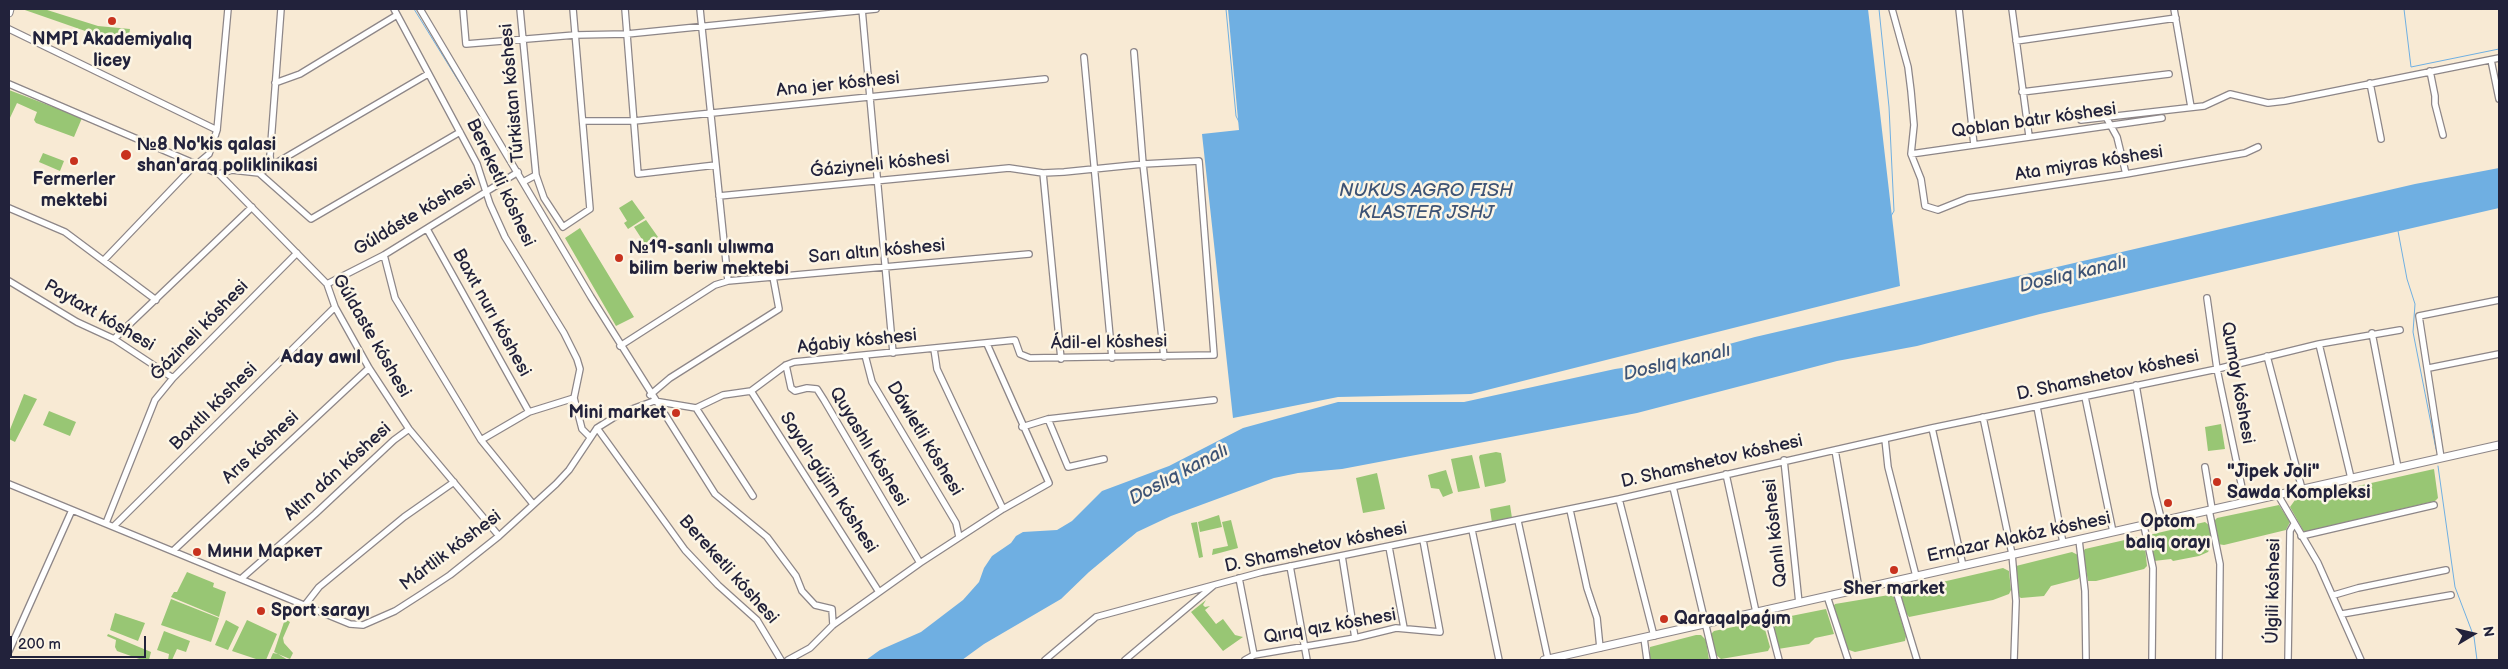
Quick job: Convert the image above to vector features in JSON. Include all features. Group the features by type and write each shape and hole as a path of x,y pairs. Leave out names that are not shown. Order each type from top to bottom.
{"main road":[{"path":"9,13 10,9"},
{"name":"Ernazar Alakóz kóshesi","path":"1546,660 2499,445"}],"street":[{"path":"104,260 191,168 197,166 209,154 217,130 228,9"},
{"path":"272,165 270,156 281,9"},
{"name":"Bereketli kóshesi","path":"394,9 477,164 485,192 505,237 564,333 577,359 580,369 574,398 582,429 590,437"},
{"path":"420,9 620,346 715,494 767,537 796,576 802,591 815,605 832,609 833,625"},
{"path":"463,9 466,44 575,35 627,34 876,9"},
{"name":"Túrkistan kóshesi","path":"520,9 536,175 544,198 563,227 590,209 584,122"},
{"path":"572,9 584,122"},
{"path":"625,9 638,174 716,166"},
{"path":"700,9 728,281"},
{"path":"862,9 879,180 893,353"},
{"path":"1892,9 1908,67 1914,125 1911,154"},
{"path":"1959,9 1974,145"},
{"path":"2012,9 2029,136"},
{"path":"2174,9 2191,107"},
{"path":"275,83 300,74 397,15"},
{"path":"2016,41 2176,18"},
{"path":"9,29 217,130"},
{"path":"1134,52 1143,164 1164,357"},
{"path":"1084,57 1112,358"},
{"path":"2381,140 2370,83 2499,58"},
{"path":"2491,60 2499,99"},
{"path":"2430,71 2435,104 2443,135"},
{"path":"259,173 428,74"},
{"path":"2022,92 2170,74"},
{"name":"Ana jer kóshesi","path":"584,122 634,121 1045,79"},
{"name":"Qoblan batır kóshesi","path":"2081,120 2204,106 2230,94 2268,103 2370,83"},
{"name":"Gúldaste kóshesi","path":"9,84 219,174 327,284 335,307 370,368 410,429 498,536"},
{"path":"2106,117 2117,137 2126,174"},
{"name":"Qoblan batır kóshesi","path":"1911,154 2162,118"},
{"path":"219,174 232,170 259,173 311,219 460,132"},
{"name":"Ata miyras kóshesi","path":"1911,154 1921,179 1926,206 1938,210 1968,198 2126,174 2245,153 2258,147"},
{"name":"Ǵáziyneli kóshesi","path":"719,196 1009,168 1043,173 1094,170 1143,164 1199,162 1214,355"},
{"name":"Gúldáste kóshesi","path":"327,284 384,255 518,172"},
{"path":"1043,173 1061,359"},
{"path":"524,182 536,175"},
{"path":"114,340 252,207"},
{"path":"9,208 65,232 156,300"},
{"name":"Baxıt nurı kóshesi","path":"426,229 529,412"},
{"name":"Ǵázineli kóshesi","path":"106,523 155,400 173,378 297,254"},
{"name":"Sarı altın kóshesi","path":"620,346 715,285 728,281 1029,254"},
{"path":"384,255 395,298 481,440 533,504"},
{"path":"650,395 670,378 779,308 773,276"},
{"name":"Paytaxt kóshesi","path":"9,281 77,322 114,340 173,378"},
{"name":"Qumay kóshesi","path":"2207,298 2217,369 2245,502"},
{"path":"2441,458 2429,368 2419,316 2499,300"},
{"name":"Baxıtlı kóshesi","path":"114,526 335,307"},
{"name":"D. Shamshetov kóshesi","path":"1045,660 1096,617 1239,578 1570,510 1784,460 2217,369 2319,344 2372,333 2400,330"},
{"path":"2372,333 2398,468"},
{"name":"Ádil-el kóshesi","path":"1015,340 1020,354 1030,358 1061,359 1214,355"},
{"name":"Aǵabiy kóshesi","path":"696,408 723,395 751,391 786,365 794,362 1015,340"},
{"path":"788,660 810,648 833,625 958,537 1049,483 1022,427 987,344"},
{"path":"2319,344 2350,478"},
{"path":"934,349 937,370 1003,509"},
{"path":"2429,368 2499,354"},
{"name":"Dáwletli kóshesi","path":"865,355 872,382 956,523 958,537"},
{"path":"2267,356 2302,489"},
{"name":"Quyashlı kóshesi","path":"786,365 791,388 795,391 807,388 817,389 821,394 920,563"},
{"name":"Arıs kóshesi","path":"174,550 370,368"},
{"path":"2136,385 2155,494 2162,522"},
{"name":"Sayalı-gújim kóshesi","path":"751,391 879,592"},
{"path":"2085,397 2114,532"},
{"path":"481,440 529,412 574,398"},
{"path":"1022,427 1048,419 1214,400"},
{"path":"654,401 696,408 753,496"},
{"name":"Mártlik kóshesi","path":"9,484 174,550 350,624 363,625 394,611 450,575 498,536 569,470 597,428 621,413 654,401"},
{"path":"2037,407 2063,543"},
{"path":"1983,417 2012,554 2016,601 2014,660"},
{"path":"1048,419 1068,467 1104,459"},
{"name":"Bereketli kóshesi","path":"597,428 684,550 718,585 757,620 781,660"},
{"path":"1932,428 1963,566"},
{"name":"Altın dán kóshesi","path":"242,578 315,514 394,440 410,429"},
{"path":"1884,439 1888,468 1916,576"},
{"path":"1835,450 1859,589"},
{"name":"Qanlı kóshesi","path":"1784,460 1799,602"},
{"path":"2205,467 2210,510 2220,564 2219,660"},
{"path":"1726,474 1756,612"},
{"path":"305,606 319,587 404,517 454,482"},
{"path":"1673,487 1714,660"},
{"path":"2278,495 2334,595 2361,660"},
{"path":"1619,499 1654,636"},
{"path":"2301,536 2434,505"},
{"path":"9,651 72,510"},
{"path":"1570,510 1587,588 1597,618 1600,648"},
{"path":"1518,520 1546,660"},
{"name":"Úlgili kóshesi","path":"2288,660 2290,531 2294,524"},
{"path":"2144,526 2153,568 2152,660"},
{"path":"1472,530 1500,660"},
{"name":"Qırıq qız kóshesi","path":"1245,660 1254,655 1354,638 1396,628 1440,632 1423,540"},
{"path":"2078,540 2085,591 2086,660"},
{"path":"1389,547 1404,628"},
{"path":"1342,556 1354,638"},
{"path":"1290,566 1307,660"},
{"path":"2334,595 2358,588 2446,570"},
{"path":"1239,578 1254,655"},
{"path":"1893,581 1917,660"},
{"path":"1125,660 1215,585"},
{"path":"2342,614 2451,595"},
{"path":"1827,596 1848,660"},
{"path":"1766,610 1780,660"},
{"path":"1644,638 1648,660"}],"green space":[{"path":"22,9 44,9 98,26 130,29 129,35 91,33"},
{"path":"9,90 82,118 74,137 36,123 34,120 37,112 17,103 9,120"},
{"path":"43,153 64,161 60,171 39,162"},
{"path":"632,200 645,218 628,229 624,223 627,221 619,208"},
{"path":"646,220 658,237 645,244 634,227"},
{"path":"580,228 634,317 616,326 565,238"},
{"path":"24,394 37,399 15,442 9,439 9,432"},
{"path":"49,411 76,422 70,436 43,425"},
{"path":"2221,424 2225,449 2208,451 2205,427"},
{"path":"1501,453 1506,481 1485,487 1479,457 1480,455"},
{"path":"1472,455 1480,488 1458,492 1451,459"},
{"path":"2434,469 2438,498 2435,501 2304,532 2290,507 2295,500"},
{"path":"1446,470 1453,493 1443,497 1439,489 1431,488 1428,475"},
{"path":"1377,473 1385,509 1363,513 1356,478"},
{"path":"1510,505 1512,518 1492,523 1490,509"},
{"path":"2279,505 2290,522 2286,530 2224,545 2217,544 2213,522 2217,518"},
{"path":"1219,515 1222,527 1200,532 1198,522"},
{"path":"1231,520 1238,548 1212,555 1213,549 1228,546 1222,522"},
{"path":"1197,522 1203,557 1199,558 1191,523"},
{"path":"2205,522 2210,526 2212,545 2208,552 2199,556 2173,561 2171,559 2154,561 2149,535"},
{"path":"2138,537 2145,547 2147,566 2144,569 2096,581 2088,581 2083,552 2085,549"},
{"path":"2072,552 2078,555 2081,575 2078,579 2051,586 2044,596 2021,598 2018,596 2016,566"},
{"path":"2003,568 2009,571 2011,590 2009,594 1993,600 1909,617 1901,601 1903,591"},
{"path":"187,572 214,583 213,587 226,592 219,617 171,597 174,592 177,592"},
{"path":"1889,595 1894,597 1906,636 1905,641 1855,652 1846,649 1833,607 1835,604"},
{"path":"171,599 219,618 211,642 161,625"},
{"path":"1206,600 1203,605 1205,607 1210,606 1205,610 1216,624 1223,619 1235,635 1243,637 1223,651 1191,612"},
{"path":"1826,609 1834,634 1815,638 1809,644 1778,649 1771,620"},
{"path":"115,613 145,623 138,641 110,630"},
{"path":"285,619 290,622 283,638 284,643 293,653 290,659 274,652"},
{"path":"226,620 239,627 228,650 215,645"},
{"path":"247,620 277,634 266,660 259,660 232,651"},
{"path":"1757,622 1764,626 1770,647 1768,651 1721,659 1715,654 1712,648 1711,634 1714,631"},
{"path":"164,631 190,641 186,652 177,649 172,660 168,660 169,654 157,650"},
{"path":"108,634 151,652 149,660 142,660 117,651 115,647 116,640 107,636"},
{"path":"1701,635 1706,640 1709,660 1650,660 1650,647"},
{"path":"273,653 288,660 270,660"}],"water":[{"name":"NUKUS AGRO FISH KLASTER JSHJ","path":"1228,9 1868,9 1900,286 1471,394 1338,397 1233,418 1202,134 1239,130"},
{"name":"Doslıq kanalı","path":"2499,168 2499,208 2040,314 1917,346 1837,361 1637,413 1342,469 1298,473 1274,478 1171,516 1137,532 1089,572 1061,599 984,644 962,660 866,660 880,650 921,632 963,600 979,582 984,568 992,556 1011,543 1016,536 1023,532 1057,530 1072,521 1102,491 1169,466 1243,428 1338,402 1464,402 1615,369 1663,362 1755,337 2415,184"}],"waterway":[{"path":"414,9 490,132"},
{"path":"1226,9 1236,116 1239,122"},
{"path":"1879,9 1889,107 1894,211 1891,216"},
{"path":"2404,9 2411,67 2499,49"},
{"path":"2398,231 2407,279 2415,304 2413,332 2436,449"},
{"path":"2438,466 2455,587 2474,637 2477,660"}],"place":[{"name":"NMPI Akademiyalıq licey","path":"112,21"},
{"name":"№8 No'kis qalasi shan'araq poliklinikasi","path":"126,155"},
{"name":"Fermerler mektebi","path":"74,161"},
{"name":"№19-sanlı ulıwma bilim beriw mektebi","path":"619,258"},
{"name":"Mini market","path":"676,413"},
{"name":"\"Jipek Joli\" Sawda Kompleksi","path":"2217,482"},
{"name":"Optom balıq orayı","path":"2168,503"},
{"name":"Мини Маркет","path":"197,552"},
{"name":"Sher market","path":"1894,570"},
{"name":"Sport sarayı","path":"261,611"},
{"name":"Qaraqalpaǵım","path":"1664,619"}],"district":[{"name":"Aday awıl","path":"321,358"}]}
